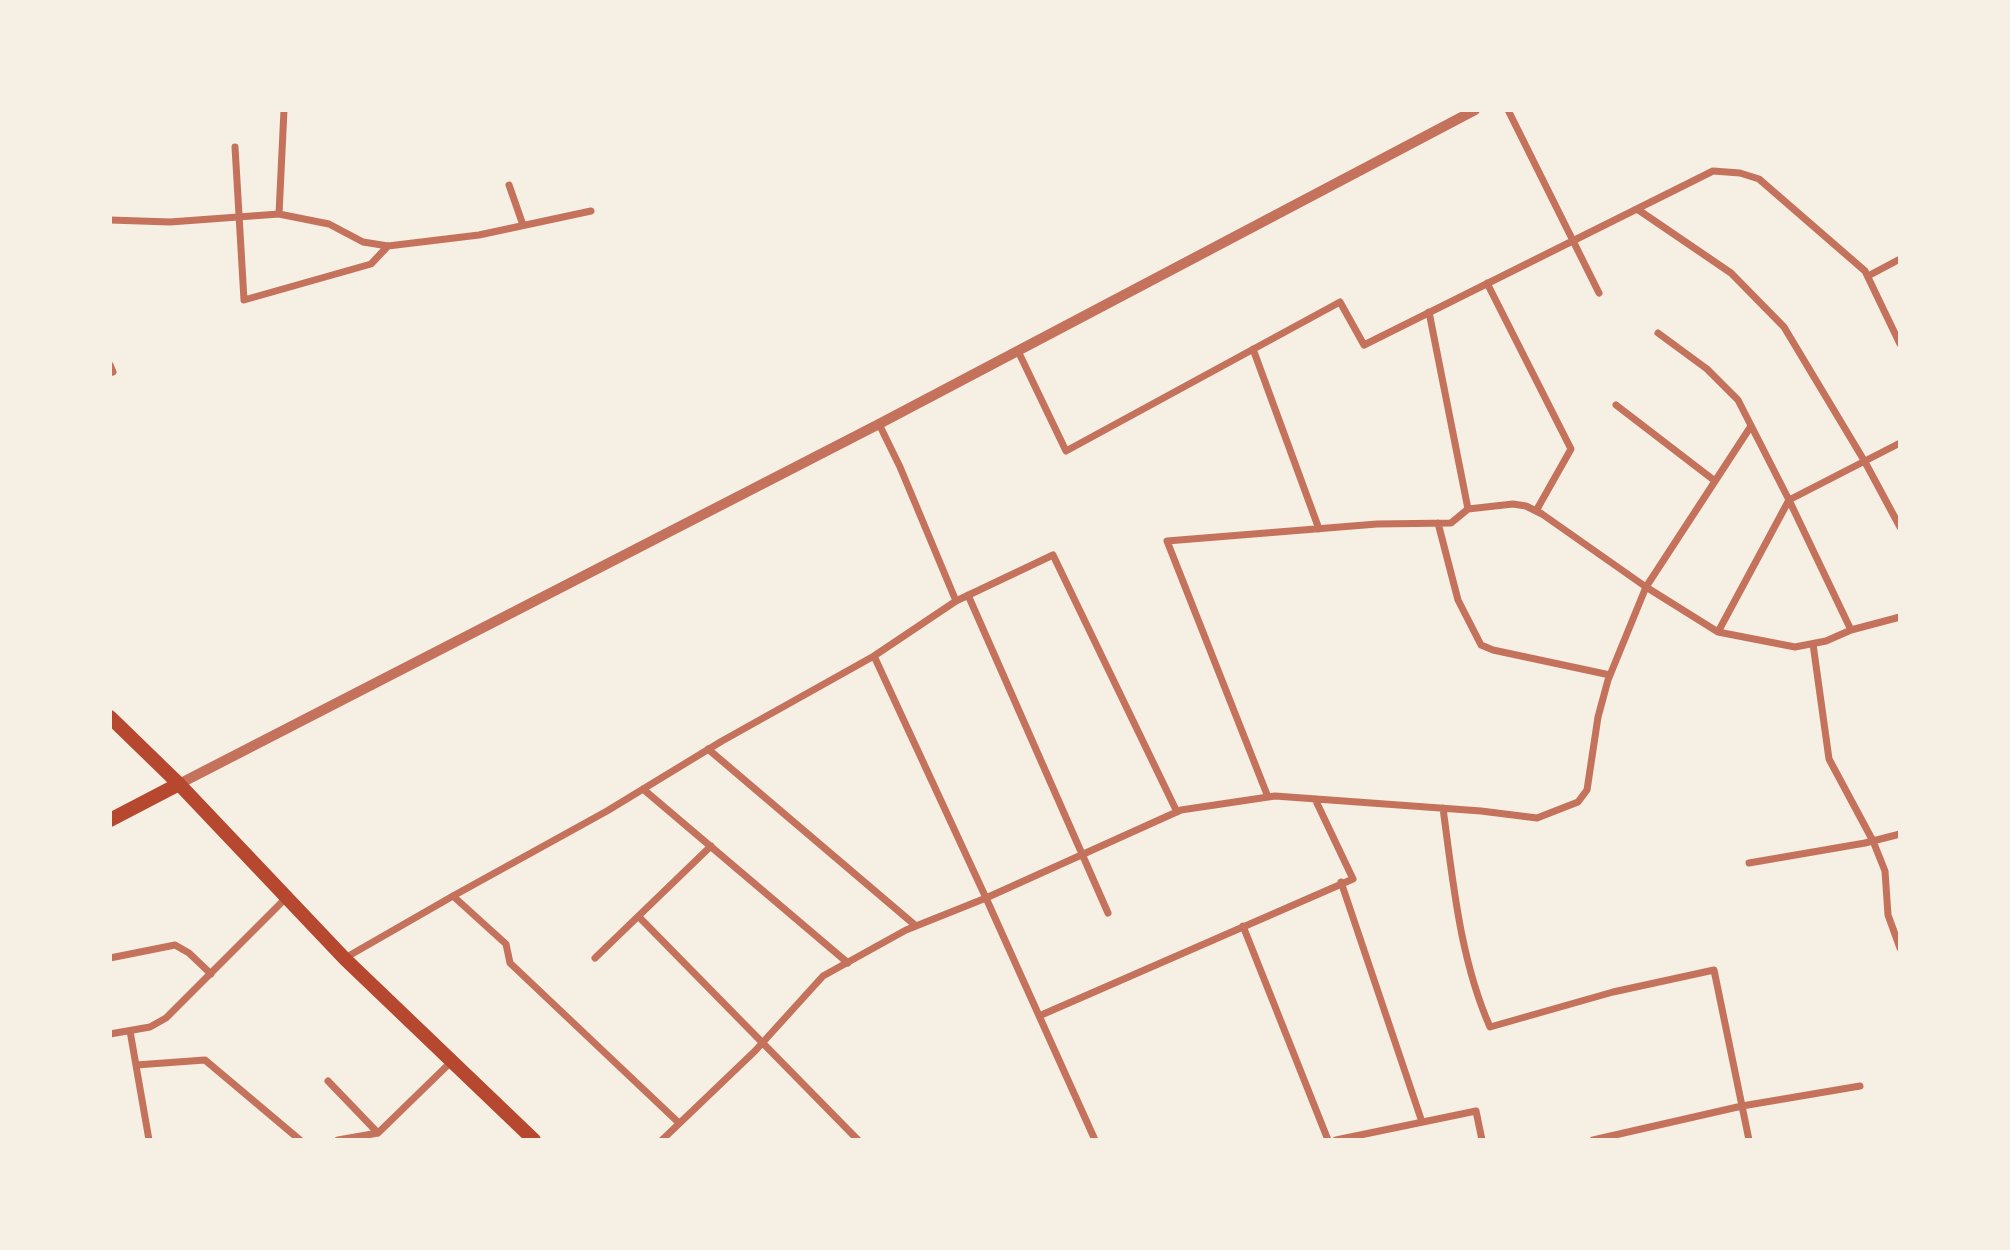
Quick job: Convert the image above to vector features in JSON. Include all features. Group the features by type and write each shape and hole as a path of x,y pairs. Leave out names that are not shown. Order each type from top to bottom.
{"main road":[{"path":"110,718 179,784 345,959 534,1140"},
{"path":"110,820 179,784"}],"street":[{"path":"279,214 284,110"},
{"path":"179,784 879,424 1475,110"},
{"path":"1508,110 1599,293"},
{"path":"235,148 244,300 371,264 388,246"},
{"path":"1018,351 1066,451 1340,302 1364,345 1713,172 1740,173 1759,179 1865,271 1900,344"},
{"path":"509,186 523,225"},
{"path":"1637,209 1731,273 1784,327 1865,462 1900,527"},
{"path":"110,220 170,222 279,214 329,224 363,242 388,246 479,235 591,211"},
{"path":"1868,276 1900,259"},
{"path":"1487,283 1572,449 1536,511"},
{"path":"1429,312 1468,509"},
{"path":"1658,333 1707,369 1738,400 1851,630"},
{"path":"1253,349 1319,529"},
{"path":"110,365 113,373 110,373"},
{"path":"1616,405 1715,481"},
{"path":"879,424 900,467 956,601"},
{"path":"662,1140 762,1042 823,976 916,926 986,898 1177,813 1268,797 1443,808 1536,818 1577,802 1587,790 1598,717 1610,675 1646,587 1751,426"},
{"path":"1718,632 1789,500 1900,443"},
{"path":"1268,797 1167,541 1377,524 1451,523 1468,509 1513,504 1527,506 1536,511 1646,587 1718,632 1795,647 1826,641 1851,630 1900,617"},
{"path":"1438,523 1458,600 1481,645 1493,650 1610,675"},
{"path":"345,959 874,656 956,601 1053,555 1177,813"},
{"path":"968,595 1108,913"},
{"path":"1813,644 1829,759 1873,841 1885,871 1888,915 1900,948"},
{"path":"874,656 1095,1140"},
{"path":"708,749 916,926"},
{"path":"643,789 848,962"},
{"path":"1040,1016 1353,879 1315,799"},
{"path":"1443,808 1455,900 1475,993 1490,1027 1613,992 1714,970 1749,1140"},
{"path":"1749,863 1900,834"},
{"path":"595,958 711,846"},
{"path":"1341,882 1422,1122"},
{"path":"453,896 506,944 510,963 679,1123"},
{"path":"110,1034 150,1027 166,1018 286,898"},
{"path":"639,917 858,1140"},
{"path":"1243,926 1328,1140"},
{"path":"110,958 175,945 190,953 211,974"},
{"path":"130,1031 149,1140"},
{"path":"136,1065 205,1060 300,1140"},
{"path":"338,1140 378,1133 452,1061"},
{"path":"328,1081 378,1133"},
{"path":"1593,1140 1742,1106 1860,1086"},
{"path":"1336,1140 1476,1111 1482,1140"}]}
